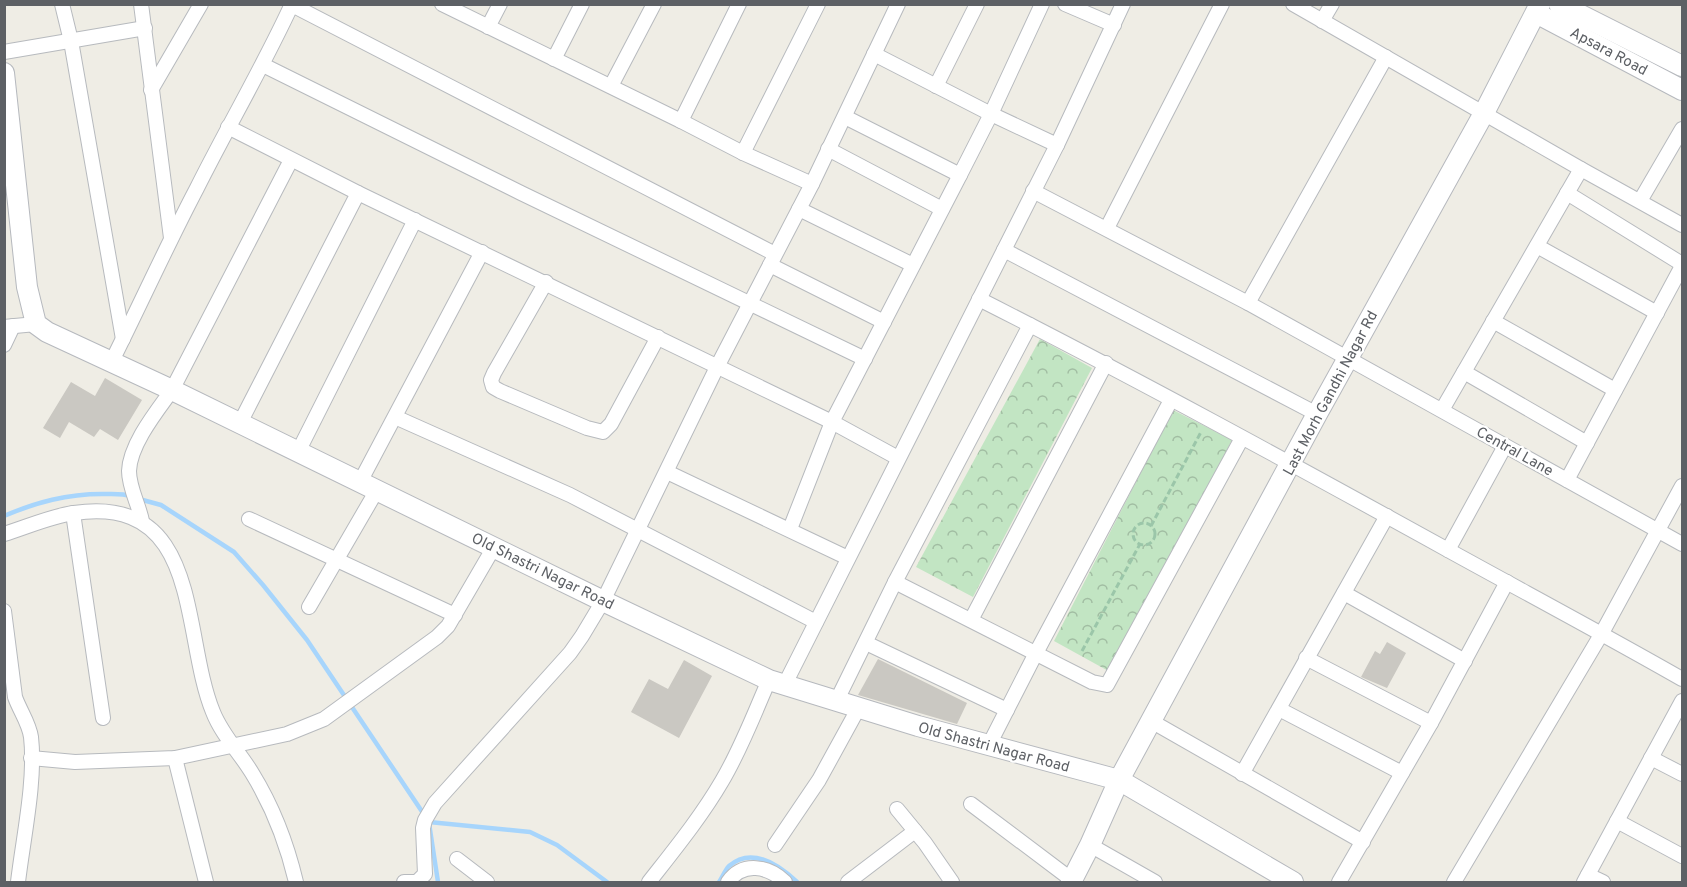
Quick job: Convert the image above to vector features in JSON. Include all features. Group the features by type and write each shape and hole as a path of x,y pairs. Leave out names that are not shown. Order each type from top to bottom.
{"street":[{"path":"62,4 71,41 123,339"},
{"path":"141,4 171,238"},
{"path":"151,90 201,4"},
{"path":"442,4 742,153 812,184"},
{"path":"488,27 500,4"},
{"path":"554,59 582,4"},
{"path":"611,86 654,4"},
{"path":"681,121 739,4"},
{"path":"742,153 819,4"},
{"path":"404,882 417,882 425,874 428,815 570,653 603,602 718,365 812,184 898,4"},
{"path":"936,86 977,4"},
{"path":"790,529 832,422 991,114 1042,4"},
{"path":"1065,4 1114,25"},
{"path":"648,882 692,826 721,782 777,683 816,622 1057,145 1123,4"},
{"path":"1107,228 1222,4"},
{"path":"1293,4 1683,225"},
{"path":"1322,21 1332,4"},
{"name":"Apsara Road","path":"1559,4 1683,66"},
{"path":"112,361 171,238 263,65 292,5 773,260 884,322"},
{"name":"Apsara Road","path":"1537,7 1683,90"},
{"name":"Last Morh Gandhi Nagar Rd","path":"1071,881 1119,780 1292,464 1317,414 1484,113 1537,7"},
{"path":"4,52 145,28"},
{"path":"874,54 1057,145"},
{"path":"1248,303 1386,57"},
{"path":"263,65 865,358"},
{"path":"4,73 27,288 36,324 9,327 4,345"},
{"path":"845,117 960,175"},
{"path":"228,127 358,194 718,365 898,458"},
{"path":"1640,201 1683,129"},
{"path":"828,149 942,209"},
{"path":"291,160 172,390 152,417 136,447 129,472 131,486 141,515 158,535 178,568 213,713 251,771 275,817 296,882"},
{"path":"1442,410 1581,169"},
{"name":"Central Lane","path":"1033,191 1349,357 1683,544"},
{"path":"1567,193 1683,265 1567,480"},
{"path":"240,423 358,194"},
{"path":"799,209 913,265"},
{"path":"298,452 415,220"},
{"path":"1537,246 1657,312"},
{"path":"1004,250 1317,414"},
{"path":"309,607 337,560 395,417 483,252"},
{"path":"546,282 491,380 493,387 500,391 587,428 603,432 611,424 658,337"},
{"path":"979,299 1106,363 1683,679"},
{"path":"1493,321 1615,390"},
{"name":"Old Shastri Nagar Road","path":"36,324 57,338 112,361 603,602 777,683 836,702 1119,780 1293,882"},
{"path":"836,702 895,582 1030,325"},
{"path":"971,620 1106,363"},
{"path":"1464,372 1587,443"},
{"path":"989,745 1171,400"},
{"path":"395,417 570,495 816,622"},
{"path":"895,582 1092,682 1107,685 1242,438"},
{"path":"1448,550 1505,446"},
{"path":"667,472 848,558"},
{"path":"1454,882 1602,633 1683,486"},
{"path":"4,534 73,513 98,511 141,515"},
{"path":"73,513 103,718"},
{"path":"1242,774 1387,516"},
{"path":"249,519 455,615"},
{"path":"31,758 75,762 175,758 307,728 342,707 437,638 455,615 494,547"},
{"path":"1339,882 1431,723 1508,582"},
{"path":"1344,593 1465,661"},
{"path":"5,619 10,697 29,727 31,758 18,882"},
{"path":"866,643 1007,710"},
{"path":"1306,658 1431,723"},
{"path":"1602,882 1586,879 1683,701"},
{"path":"775,845 819,780 858,708"},
{"path":"1279,709 1402,773"},
{"path":"1151,721 1363,842"},
{"path":"175,758 206,882"},
{"path":"1652,758 1683,774"},
{"path":"971,804 1071,881"},
{"path":"897,809 952,882"},
{"path":"1617,821 1683,856"},
{"path":"849,882 915,831"},
{"path":"1090,845 1155,882"},
{"path":"457,860 487,882"},
{"path":"728,882 741,870 750,868 768,870 785,882"}],"path":[{"path":"1151,526 1201,432"},
{"path":"1143,523 1151,526 1154,532 1153,538 1147,544 1140,544 1133,534 1136,526 1143,523"},
{"path":"1082,651 1140,544"}],"green space":[{"path":"1040,339 1092,368 973,597 916,567"},
{"path":"1173,410 1232,440 1112,673 1054,641"}],"building":[{"path":"105,378 142,400 118,440 100,429 94,437 69,422 60,438 43,428 71,382 95,396"},
{"path":"1387,642 1406,653 1387,688 1361,677 1375,651 1380,654"},
{"path":"878,659 967,703 957,724 858,695"},
{"path":"684,660 712,676 679,738 631,712 649,679 668,689"}],"waterway":[{"path":"4,516 64,497 89,494 131,496"},
{"path":"139,499 161,505 234,552 307,640 425,816"},
{"path":"429,822 530,832 557,845 607,882"},
{"path":"429,823 438,882"},
{"path":"719,882 729,866 738,860 747,858 756,858 774,865 797,882"}]}
